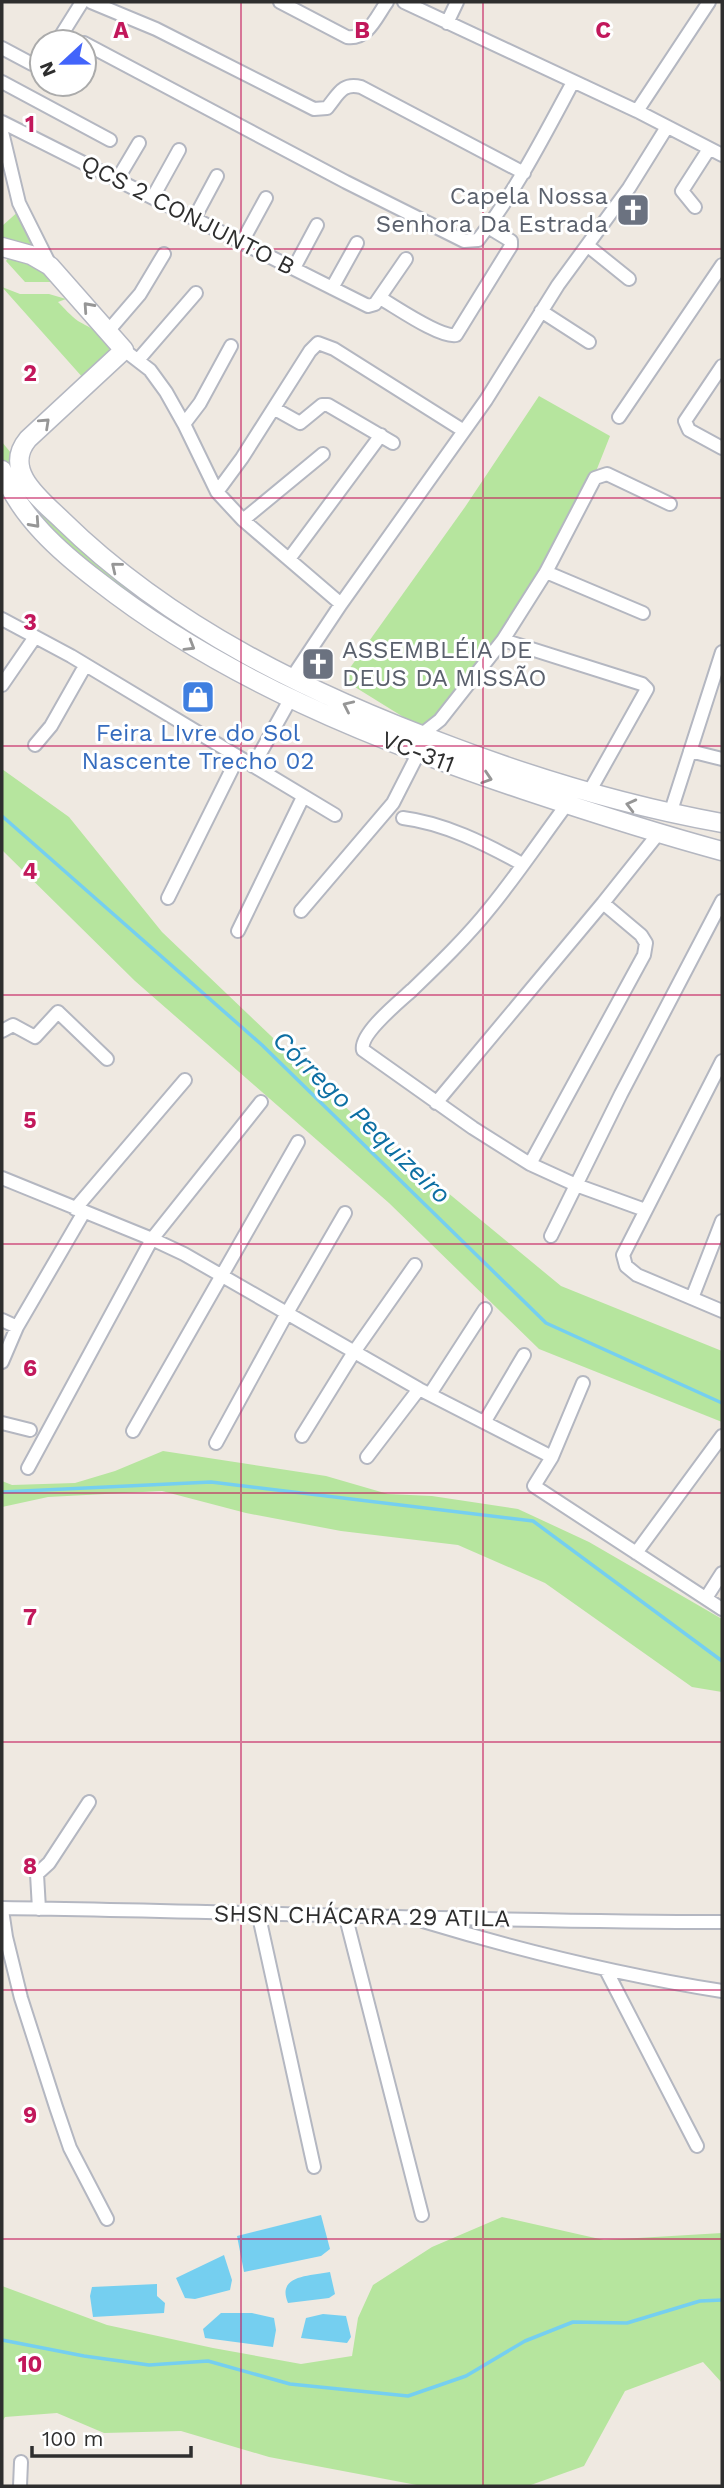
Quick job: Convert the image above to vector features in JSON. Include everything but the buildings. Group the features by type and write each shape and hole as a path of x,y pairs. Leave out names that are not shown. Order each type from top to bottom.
{"main road":[{"path":"2,247 31,255 50,266 131,355 23,446 18,458 19,469 42,501 78,536 146,591 229,645 356,710 588,794 670,814 722,823"},
{"name":"VC-311","path":"2,474 15,498 38,527 75,564 133,608 210,657 291,698 418,754 658,834 722,851"},
{"path":"133,608 146,591"},
{"path":"157,624 171,608"}],"street":[{"path":"66,28 82,2"},
{"path":"91,2 156,29 314,109 327,108 345,87 361,87 524,173"},
{"path":"280,2 347,37 356,38 364,35 387,2"},
{"path":"404,2 637,111 722,155"},
{"path":"447,23 457,2"},
{"path":"637,111 709,2"},
{"path":"2,48 28,62"},
{"path":"98,51 464,241 478,240 488,227 524,173 573,82"},
{"path":"2,82 110,140"},
{"name":"QCS 2 CONJUNTO B","path":"2,122 368,306 377,301 450,336 456,335 511,246 507,237 488,227"},
{"path":"291,679 501,379 541,311 667,127"},
{"path":"2,132 19,203 50,266"},
{"path":"117,180 139,143"},
{"path":"695,206 682,191 709,149"},
{"path":"153,197 179,150"},
{"path":"195,218 217,176"},
{"path":"242,242 267,198"},
{"path":"294,268 317,225"},
{"path":"332,288 356,243"},
{"path":"588,246 629,279"},
{"path":"109,330 140,294 164,254"},
{"path":"377,301 406,259"},
{"path":"618,417 722,265"},
{"path":"196,293 131,355 150,370 166,392 217,492 243,520 341,604"},
{"path":"541,311 589,342"},
{"path":"217,492 275,409 310,351 321,343 464,431"},
{"path":"184,424 200,403 231,346"},
{"path":"722,366 687,415 686,426 722,448"},
{"path":"275,409 300,423 322,405 328,405 393,443"},
{"path":"289,559 382,436"},
{"path":"243,520 323,454"},
{"path":"421,735 440,720 503,640 546,572 591,484 598,476 607,474 670,503"},
{"path":"546,572 643,613"},
{"path":"2,619 335,815"},
{"path":"2,685 35,637"},
{"path":"503,640 642,684 647,689 588,794"},
{"path":"670,814 722,652"},
{"path":"35,745 51,726 85,666"},
{"path":"253,766 291,698"},
{"path":"440,720 441,743"},
{"path":"690,751 722,759"},
{"path":"302,911 393,803 418,754"},
{"path":"168,898 238,757"},
{"path":"238,932 303,797"},
{"path":"566,804 490,909 430,973 382,1018 361,1047 365,1054 530,1164 576,1185 645,1210"},
{"path":"403,818 429,822 499,851 522,864"},
{"path":"436,1103 658,834"},
{"path":"551,1236 722,901"},
{"path":"530,1164 644,955 646,943 641,935 603,903"},
{"path":"2,1031 13,1025 35,1037 58,1012 107,1059"},
{"path":"722,1061 623,1255 626,1266 637,1275 722,1311"},
{"path":"2,1362 17,1327 80,1211 186,1080"},
{"path":"28,1468 152,1238 261,1102"},
{"path":"133,1431 298,1142"},
{"path":"2,1178 152,1238 424,1392 552,1457"},
{"path":"216,1443 286,1313 345,1213"},
{"path":"692,1298 722,1221"},
{"path":"302,1436 354,1352 415,1265"},
{"path":"367,1457 424,1392 485,1309"},
{"path":"2,1320 17,1327"},
{"path":"485,1421 524,1355"},
{"path":"583,1383 552,1457 534,1486 722,1609"},
{"path":"2,1423 30,1430"},
{"path":"636,1553 722,1436"},
{"path":"706,1598 722,1573"},
{"path":"39,1909 37,1874 49,1863 89,1802"},
{"name":"SHSN CHÁCARA 29 ATILA","path":"107,2219 70,2148 52,2097 21,1998 2,1909 722,1922"},
{"path":"258,1912 314,2166"},
{"path":"345,1914 422,2215"},
{"path":"406,1916 481,1939 606,1970 722,1991 722,1997"},
{"path":"606,1970 697,2146"},
{"path":"20,2486 21,2462"}],"green space":[{"path":"20,210 39,255 2,243 2,226"},
{"path":"8,258 33,265 52,282 25,282 6,261"},
{"path":"2,287 20,294 49,294 66,299 58,302 75,319 107,341 109,354 106,361 84,379"},
{"path":"539,396 610,436 591,484 546,572 440,720 421,728 342,679 465,507"},
{"path":"2,442 11,453 9,458 15,479 27,495 73,542 134,593 132,599 29,515 2,462"},
{"path":"2,769 69,817 162,932 356,1117 561,1286 722,1351 722,1422 539,1349 389,1203 135,981 2,850"},
{"path":"163,1451 326,1476 388,1494 432,1496 518,1509 589,1542 722,1619 722,1692 692,1687 545,1583 458,1545 341,1531 246,1513 162,1491 48,1497 2,1507 2,1481 12,1485 75,1483 115,1471"},
{"path":"502,2217 604,2240 722,2233 722,2383 703,2362 625,2391 584,2466 528,2486 422,2486 269,2457 181,2431 104,2433 57,2413 5,2417 2,2422 2,2286 107,2325 301,2364 352,2356 358,2318 373,2285 432,2247"}],"water":[{"path":"321,2215 330,2249 321,2256 244,2272 237,2236"},
{"path":"224,2255 232,2280 230,2290 195,2299 185,2298 176,2278"},
{"path":"330,2272 335,2294 329,2298 288,2303 287,2287 291,2282 297,2278"},
{"path":"157,2284 157,2296 165,2303 164,2313 93,2317 90,2296 92,2287"},
{"path":"221,2313 252,2313 274,2318 276,2330 273,2347 205,2338 203,2329"},
{"path":"323,2314 346,2316 351,2337 347,2343 301,2338 306,2318"}],"waterway":[{"name":"Córrego Pequizeiro","path":"2,816 262,1045 546,1323 722,1403"},
{"path":"2,1492 211,1482 533,1521 722,1661"},
{"path":"2,2340 149,2365 208,2361 290,2384 408,2396 466,2376 525,2341 573,2322 627,2323 700,2301 722,2300"}],"place":[{"name":"Capela Nossa Senhora Da Estrada","path":"633,210"},
{"name":"ASSEMBLÉIA DE DEUS DA MISSÃO","path":"318,664"},
{"name":"Feira LIvre do Sol Nascente Trecho 02","path":"198,697"}]}
